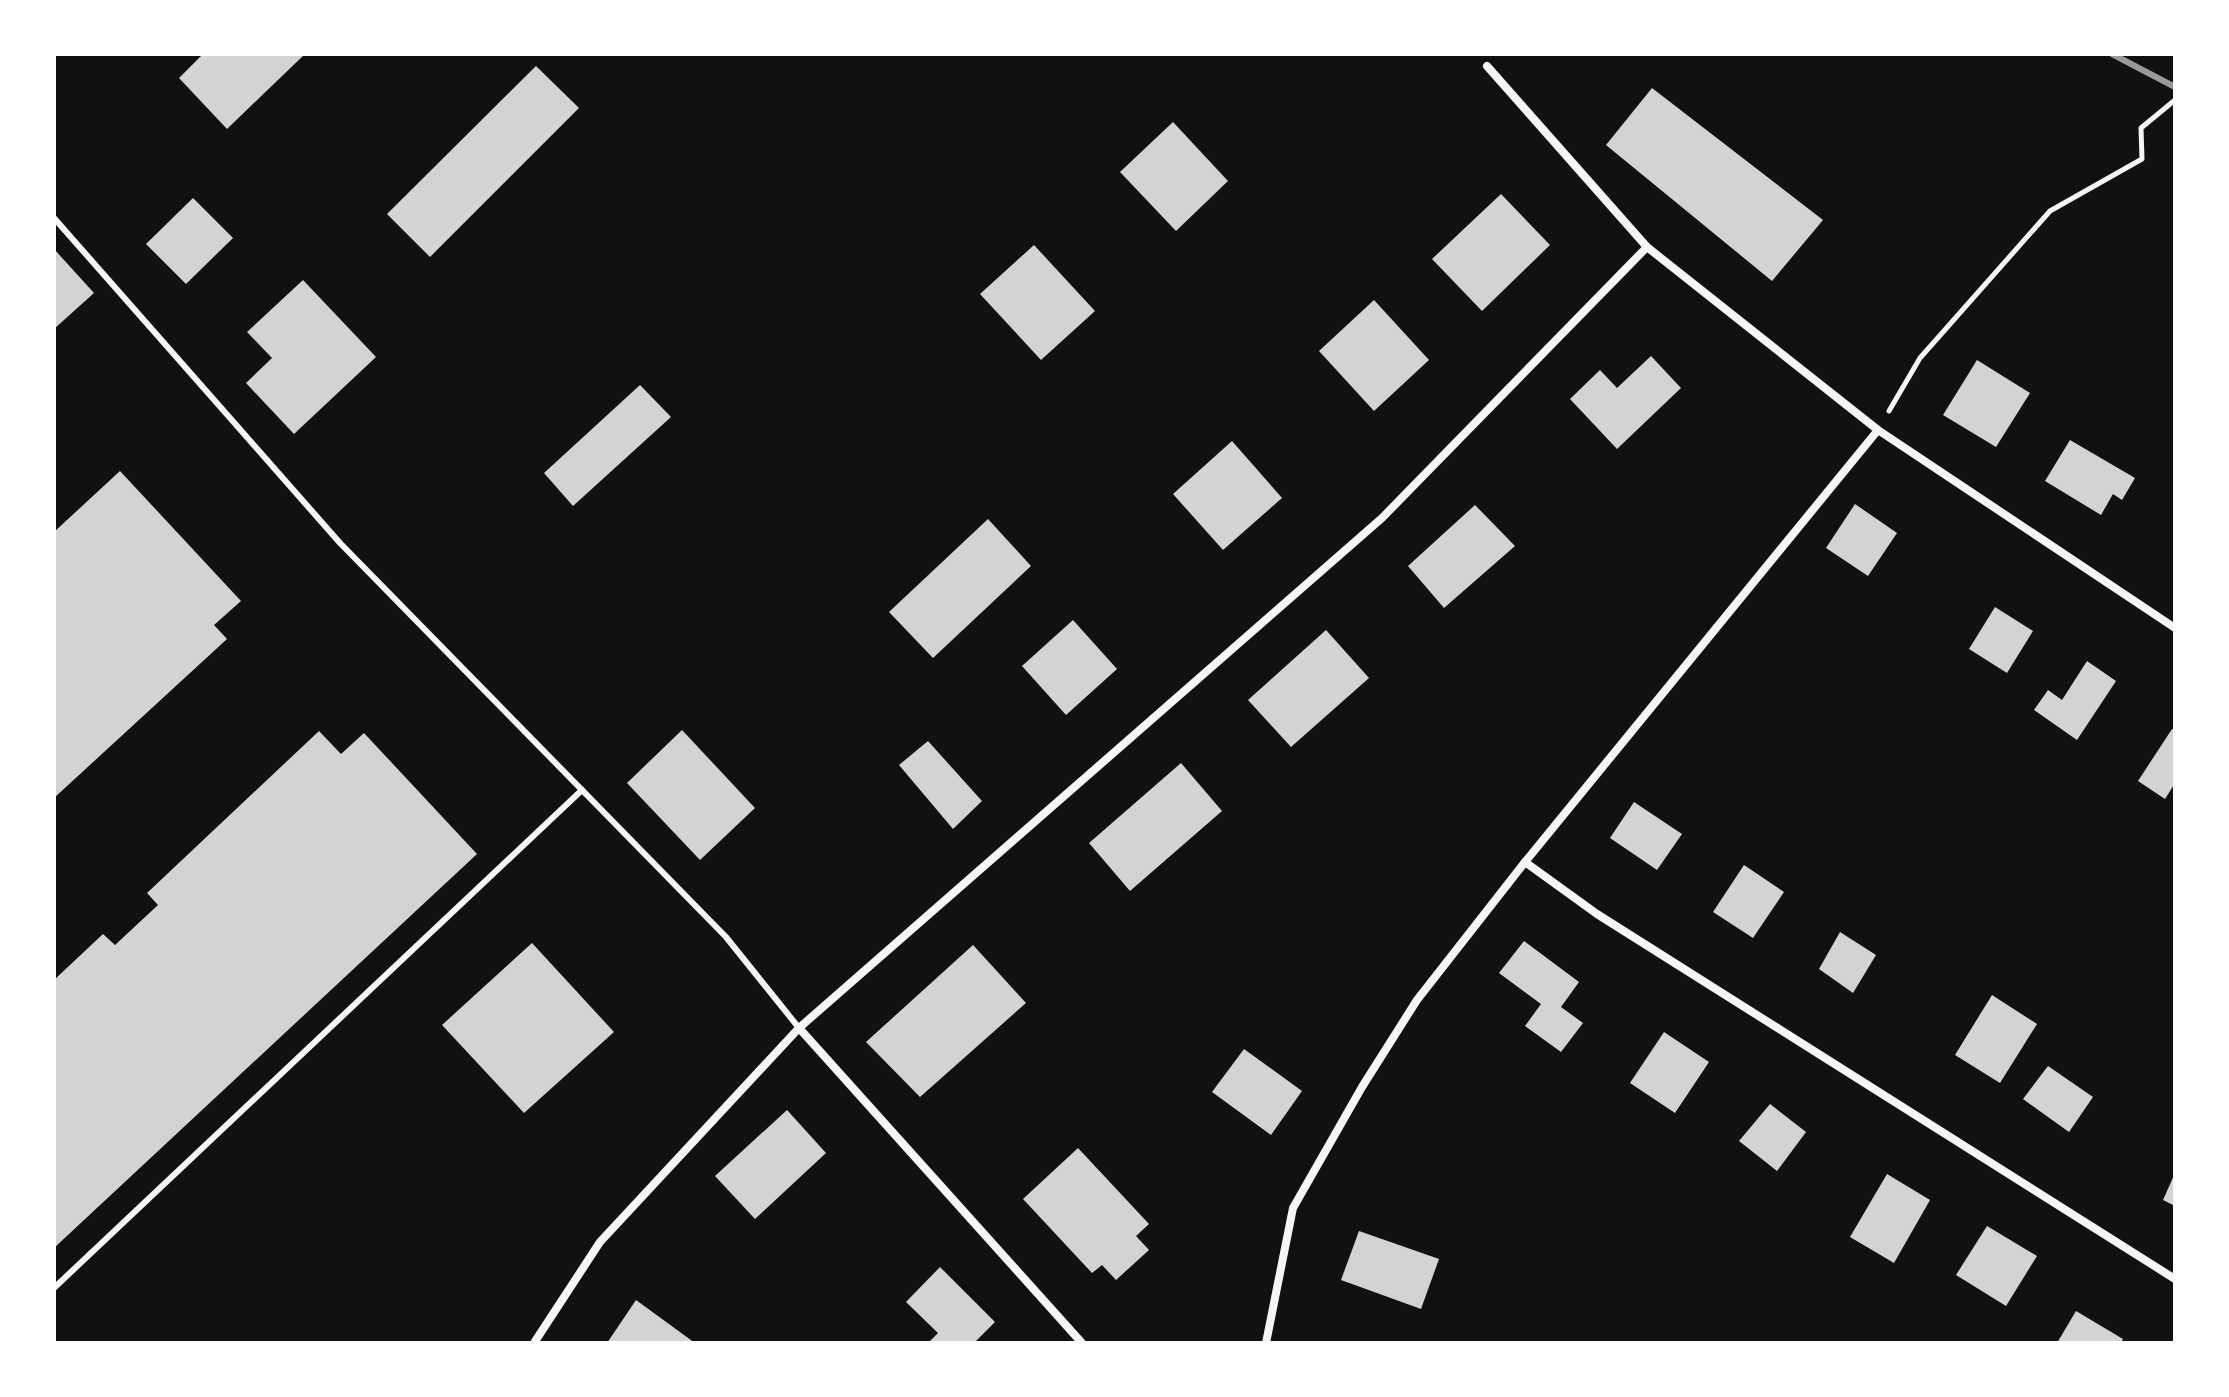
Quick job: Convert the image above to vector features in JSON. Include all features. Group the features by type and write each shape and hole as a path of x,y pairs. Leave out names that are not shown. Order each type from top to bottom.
{"street":[{"path":"1487,66 1647,247 1878,430 2175,628"},
{"path":"534,1343 600,1242 799,1028 1382,518 1647,247"},
{"path":"1266,1343 1293,1208 1362,1087 1417,1000 1525,862 1878,430"},
{"path":"1525,862 1597,914 2175,1279"},
{"path":"799,1028 1082,1343"}],"lane":[{"path":"54,218 340,543 726,937 799,1028"},
{"path":"54,1288 582,790"}],"path":[{"path":"1878,430 1920,358 2050,211 2142,159 2141,128 2175,100"}],"building":[{"path":"203,54 305,54 227,129 179,78"},
{"path":"536,66 579,108 430,257 387,214"},
{"path":"1652,88 1823,220 1772,281 1606,145"},
{"path":"1173,122 1228,181 1176,231 1120,172"},
{"path":"1501,194 1550,245 1482,311 1432,259"},
{"path":"193,198 233,238 186,284 146,244"},
{"path":"1034,245 1095,311 1041,360 980,294"},
{"path":"54,249 94,293 54,329"},
{"path":"303,280 376,357 294,434 246,383 272,358 247,332"},
{"path":"1374,300 1429,360 1374,411 1319,351"},
{"path":"1651,356 1681,388 1617,449 1570,399 1600,370 1617,388"},
{"path":"1977,360 2030,393 1996,447 1943,415"},
{"path":"640,385 671,417 573,506 544,473"},
{"path":"2070,440 2135,478 2122,500 2113,494 2101,515 2045,481"},
{"path":"1232,441 1282,498 1223,550 1173,494"},
{"path":"120,471 241,601 214,625 227,639 54,798 54,532"},
{"path":"1855,504 1897,533 1868,576 1826,548"},
{"path":"1475,505 1515,546 1444,608 1408,566"},
{"path":"988,519 1031,566 933,658 889,612"},
{"path":"1995,607 2033,631 2007,673 1969,649"},
{"path":"1073,620 1117,669 1066,715 1022,666"},
{"path":"1326,630 1369,678 1291,747 1248,700"},
{"path":"2087,661 2116,681 2077,740 2034,710 2048,690 2062,700"},
{"path":"2172,729 2175,731 2175,783 2165,799 2138,781"},
{"path":"682,730 755,808 700,860 627,783"},
{"path":"319,731 341,754 364,733 477,854 54,1248 54,980 103,934 115,945 158,905 147,893"},
{"path":"928,741 982,801 953,829 899,765"},
{"path":"1181,763 1222,811 1130,891 1089,843"},
{"path":"1634,802 1682,834 1657,870 1610,838"},
{"path":"1744,865 1784,892 1753,938 1713,912"},
{"path":"1840,932 1876,955 1853,993 1819,969"},
{"path":"1524,941 1579,982 1561,1007 1583,1023 1561,1052 1525,1026 1541,1004 1499,973"},
{"path":"532,943 614,1032 524,1113 442,1025"},
{"path":"973,945 1026,1003 920,1097 866,1042"},
{"path":"1992,995 2037,1024 2000,1083 1955,1055"},
{"path":"1664,1032 1709,1062 1675,1113 1630,1083"},
{"path":"1244,1049 1302,1091 1271,1135 1212,1092"},
{"path":"2048,1066 2093,1097 2069,1132 2023,1099"},
{"path":"1770,1104 1806,1132 1777,1171 1739,1141"},
{"path":"787,1110 826,1153 755,1219 715,1176"},
{"path":"1078,1148 1149,1224 1136,1236 1149,1250 1116,1280 1102,1265 1092,1273 1023,1199"},
{"path":"2175,1173 2175,1206 2163,1200"},
{"path":"1887,1174 1930,1200 1894,1263 1850,1237"},
{"path":"1987,1226 2037,1256 2006,1306 1956,1275"},
{"path":"1359,1231 1439,1259 1421,1309 1341,1280"},
{"path":"940,1267 995,1322 974,1343 928,1343 938,1333 906,1302"},
{"path":"636,1300 695,1343 607,1343"},
{"path":"2076,1311 2123,1339 2121,1343 2057,1343"}],"railway":[{"path":"2112,54 2175,87"}]}
